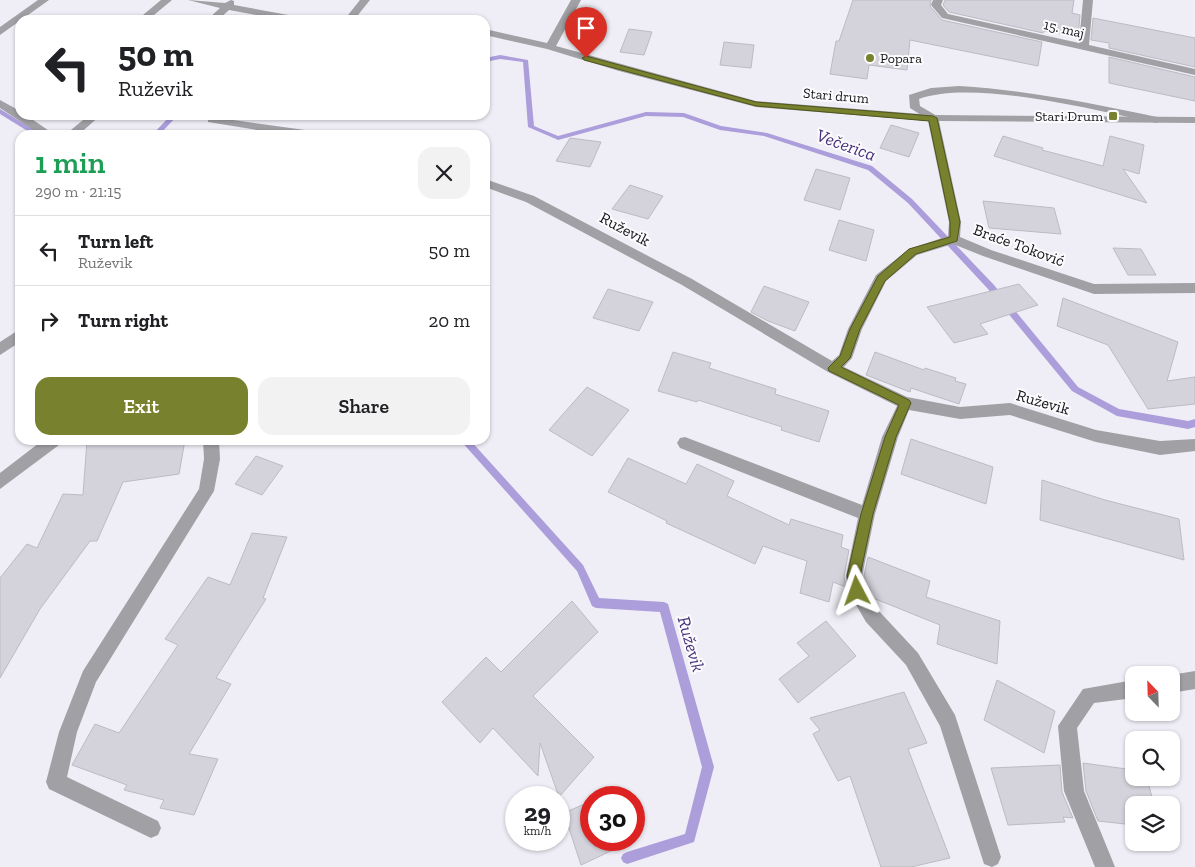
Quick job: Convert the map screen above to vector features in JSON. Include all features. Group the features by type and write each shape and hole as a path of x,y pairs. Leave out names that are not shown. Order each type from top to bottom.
{"street":[{"path":"23,15 44,0"},
{"path":"148,15 167,0"},
{"path":"192,0 271,15"},
{"path":"218,15 235,0"},
{"path":"353,15 365,0"},
{"path":"550,47 576,0"},
{"name":"15. maj","path":"938,0 936,4 946,16 1195,72"},
{"path":"1084,48 1088,0"},
{"path":"0,32 15,21"},
{"name":"Stari drum","path":"490,33 550,47 623,69 756,104 933,118 1195,120"},
{"path":"933,118 915,108 913,97 929,89 948,87 1036,97 1157,120"},
{"path":"0,103 15,113"},
{"name":"Braće Toković","path":"933,118 955,222 954,239 987,254 1094,289 1195,288"},
{"path":"26,120 41,130"},
{"path":"77,130 90,120"},
{"path":"212,120 279,130"},
{"name":"Ruževik","path":"490,185 530,199 687,282 833,368 906,403 960,413 1010,409 1096,436 1160,448 1195,446"},
{"path":"833,368 845,358 855,329 882,278 913,252 954,239"},
{"path":"0,350 15,338"},
{"path":"906,403 890,437 867,514 854,576 857,591 872,616 912,659 948,722 992,857"},
{"path":"685,443 867,514"},
{"path":"0,482 48,445"},
{"path":"152,828 56,782 68,732 89,677 206,490 212,459 211,445"},
{"path":"1180,682 1195,680"},
{"path":"1105,867 1074,791 1067,726 1090,695 1125,690"}],"building":[{"path":"853,0 931,0 930,6 942,20 1042,42 1038,66 910,40 907,70 869,65 867,79 830,74 836,41 839,41"},
{"path":"945,0 1074,0 1072,13 1080,15 1078,37 1044,31 1043,33 949,12 943,5"},
{"path":"1093,18 1195,38 1195,67 1109,48 1109,43 1091,40"},
{"path":"629,29 652,32 644,55 620,52"},
{"path":"724,42 754,45 751,68 720,65"},
{"path":"1109,57 1195,77 1195,101 1109,83"},
{"path":"891,125 919,133 909,157 880,148"},
{"path":"1003,136 1043,148 1042,150 1103,166 1110,136 1144,145 1139,174 1123,169 1147,203 994,156"},
{"path":"570,138 601,142 590,167 556,161"},
{"path":"816,169 850,178 840,210 804,200"},
{"path":"630,185 663,196 648,219 612,209"},
{"path":"983,201 1054,208 1061,234 989,228"},
{"path":"839,220 874,230 866,261 829,250"},
{"path":"1113,248 1141,249 1156,275 1128,275"},
{"path":"1019,284 1038,305 980,324 988,334 954,343 927,307"},
{"path":"764,286 809,302 795,331 768,321 751,312"},
{"path":"608,289 653,302 639,331 593,318"},
{"path":"1063,298 1178,342 1167,381 1195,377 1195,404 1148,409 1108,345 1057,326"},
{"path":"673,352 711,363 709,368 776,389 775,394 829,411 819,442 781,430 782,427 698,400 697,402 658,391"},
{"path":"875,352 924,370 925,368 956,378 955,381 966,384 959,404 911,388 910,392 866,375"},
{"path":"587,387 629,410 592,456 549,430"},
{"path":"911,439 993,467 986,504 901,474"},
{"path":"87,445 184,445 179,474 123,482 97,541 90,541 40,609 0,678 0,578 27,544 37,548 63,494 83,495"},
{"path":"256,456 283,466 262,495 235,484"},
{"path":"628,458 686,484 697,464 734,481 727,496 789,525 791,519 843,535 841,547 849,550 844,576 846,587 833,582 829,602 800,593 807,561 763,546 755,564 666,523 667,521 608,492"},
{"path":"1042,480 1105,500 1179,519 1184,560 1040,520"},
{"path":"252,533 287,537 263,598 266,599 216,678 231,684 189,754 218,759 194,815 160,808 164,800 124,790 127,785 72,765 95,724 119,733 178,645 165,639 208,577 230,585"},
{"path":"868,557 930,581 926,597 1000,621 997,664 937,644 940,625 873,598 864,576"},
{"path":"572,601 598,632 533,696 594,757 569,786 555,786 540,743 538,776 493,728 480,743 442,702 486,657 501,672"},
{"path":"826,621 856,656 798,703 779,679 809,656 797,643"},
{"path":"997,680 1055,711 1044,753 984,720"},
{"path":"904,692 927,743 908,749 950,858 911,867 881,867 850,776 838,781 813,734 820,730 810,718"},
{"path":"1083,763 1125,769 1125,786 1149,786 1152,796 1125,796 1125,824 1098,821 1086,791"},
{"path":"1060,765 1062,792 1073,818 1063,817 1065,822 1008,825 991,768"},
{"path":"580,806 580,851 611,851 581,865 570,831 570,810"}],"waterway":[{"name":"Večerica","path":"490,59 500,57 526,61 531,127 558,138 646,114 684,115 720,128 765,134 870,168 910,201 991,287 1075,389 1117,412 1188,425 1195,423"},
{"name":"Večerica","path":"0,111 31,130"},
{"name":"Večerica","path":"160,130 170,120"},
{"name":"Ruževik","path":"469,445 580,568 596,603 664,607 708,767 690,838 627,858"}],"place":[{"name":"Popara","path":"870,58"},
{"name":"Stari Drum","path":"1113,116"}],"route":[{"path":"586,58 756,104 933,118 955,222 954,239 913,252 882,278 855,329 845,358 833,368 906,403 890,437 867,514 854,576 857,591"}]}
